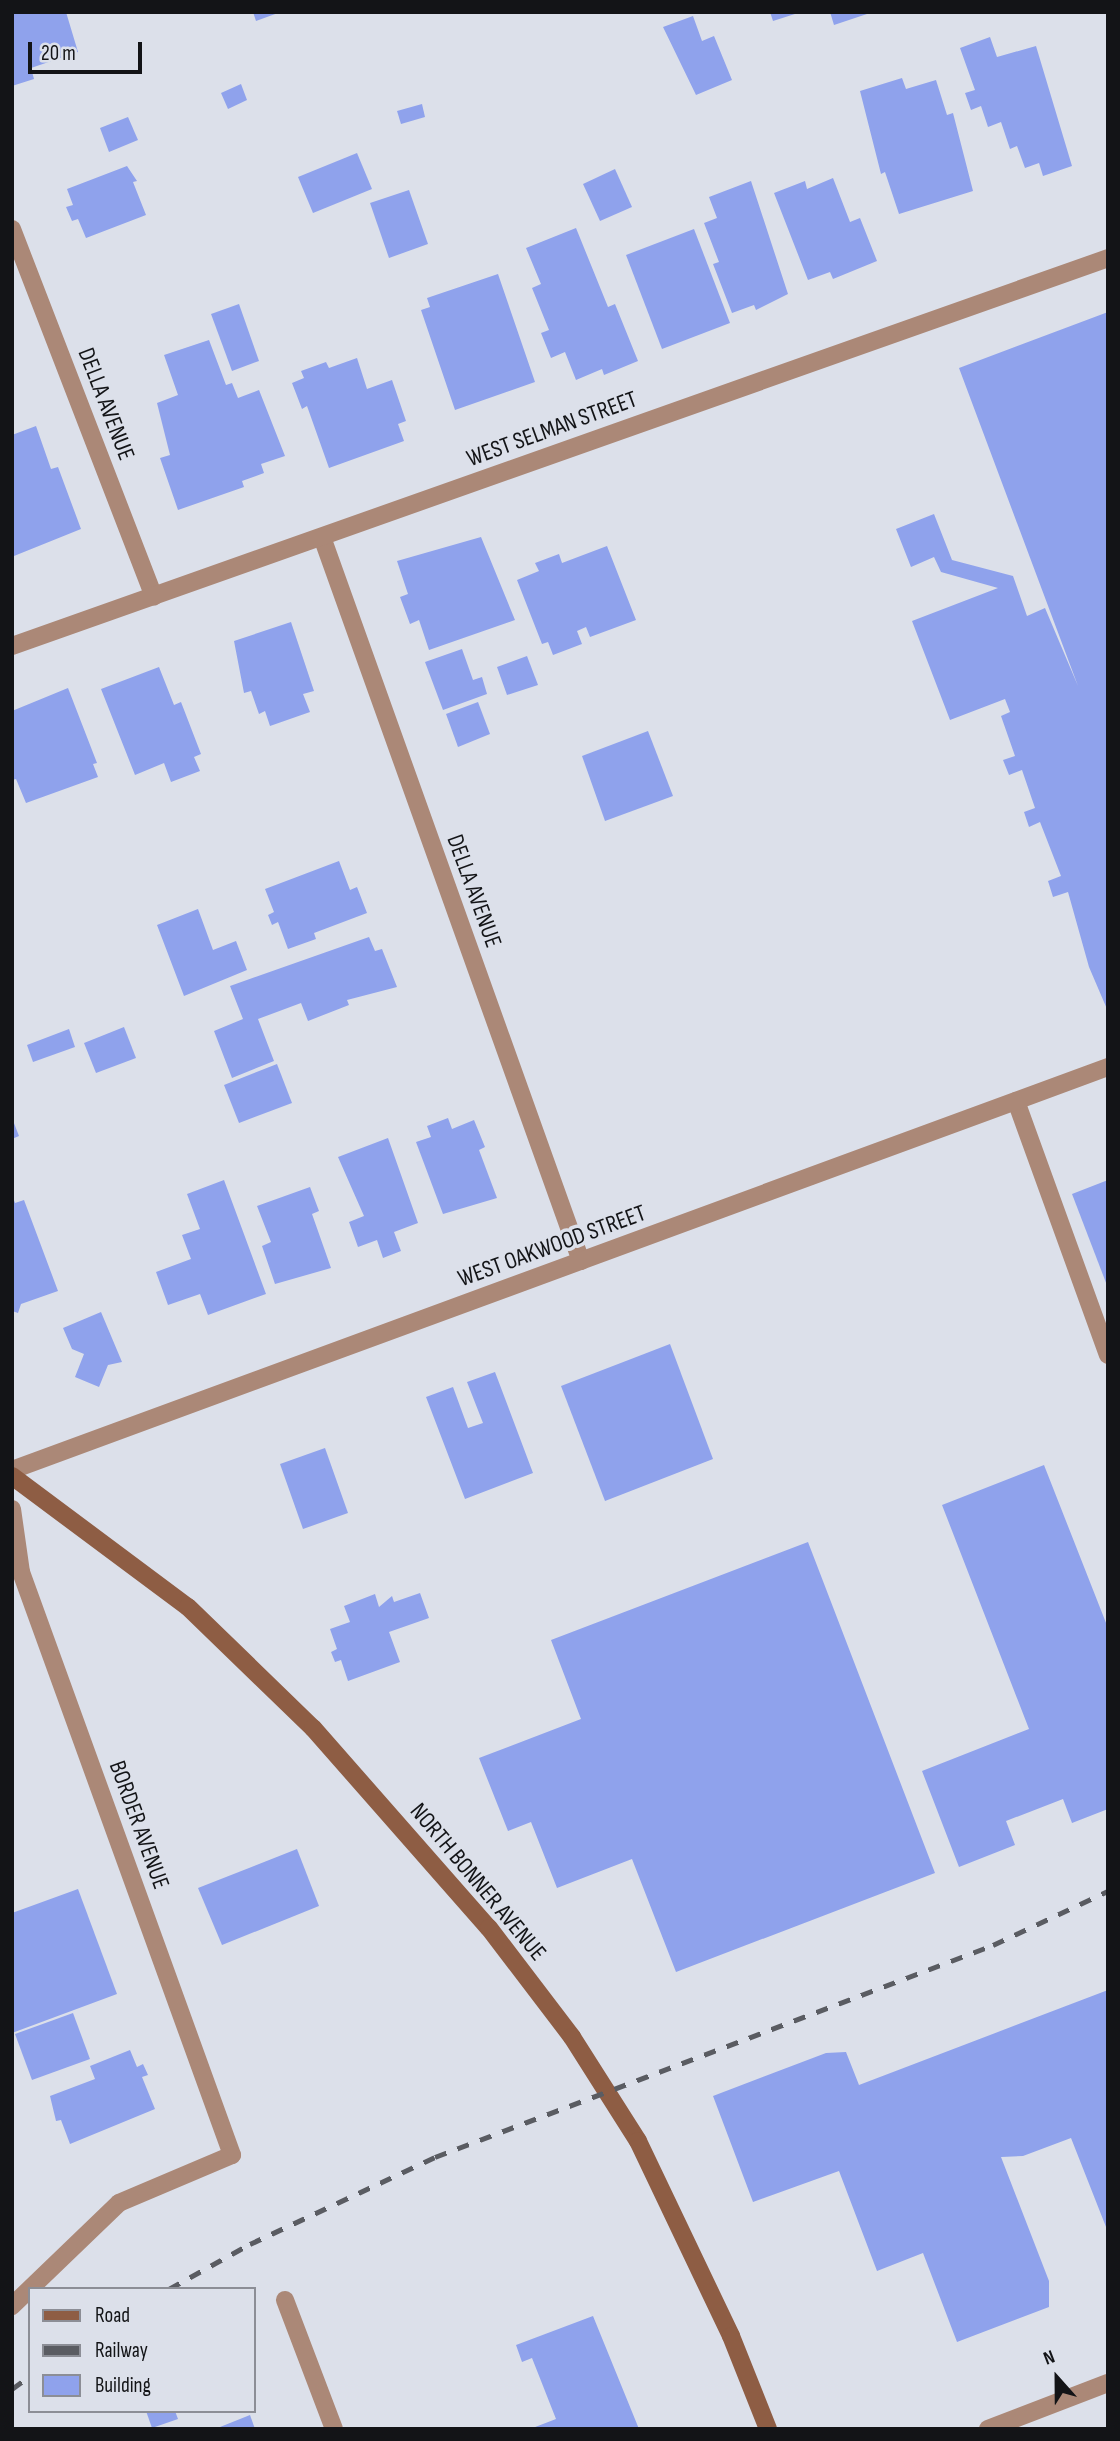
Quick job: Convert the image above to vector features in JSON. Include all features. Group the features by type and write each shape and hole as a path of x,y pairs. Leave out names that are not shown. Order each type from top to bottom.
{"street":[{"name":"DELLA AVENUE","path":"12,229 154,597"},
{"name":"WEST SELMAN STREET","path":"12,646 1108,258"},
{"name":"DELLA AVENUE","path":"322,537 581,1261"},
{"name":"WEST OAKWOOD STREET","path":"12,1470 1108,1067"},
{"path":"1016,1101 1108,1355"},
{"name":"NORTH BONNER AVENUE","path":"12,1476 188,1607 313,1728 489,1928 572,2037 638,2141 731,2336 768,2429"},
{"name":"BORDER AVENUE","path":"12,1508 21,1572 232,2155 120,2203 32,2287"},
{"name":"BORDER AVENUE","path":"12,2306 28,2291"},
{"path":"285,2300 334,2429"},
{"path":"988,2429 1108,2383"}],"building":[{"path":"12,12 66,12 78,52 31,68 34,79 12,86"},
{"path":"253,12 278,12 278,13 256,21"},
{"path":"770,12 798,12 798,13 773,21"},
{"path":"830,12 870,12 870,13 834,25"},
{"path":"693,16 702,41 714,36 732,80 696,95 663,27"},
{"path":"990,37 997,57 1036,46 1072,166 1043,176 1039,163 1025,168 1017,146 1010,149 1001,122 988,127 981,106 971,110 965,93 975,90 960,48"},
{"path":"902,78 906,89 936,80 947,115 953,113 973,191 899,214 885,172 881,174 860,91"},
{"path":"241,84 247,100 228,109 221,93"},
{"path":"422,104 425,117 401,124 397,111"},
{"path":"128,117 138,140 109,152 100,128"},
{"path":"357,153 372,189 313,213 298,177"},
{"path":"127,166 137,181 133,182 146,215 86,238 78,219 72,221 66,207 73,205 67,189"},
{"path":"615,169 632,207 600,221 583,184"},
{"path":"833,178 850,222 860,218 877,261 833,279 830,272 808,280 774,193 805,181 807,189"},
{"path":"751,181 788,294 756,310 754,305 732,313 713,264 719,262 704,223 717,218 709,197"},
{"path":"409,190 428,244 389,258 370,203"},
{"path":"576,228 608,307 615,304 638,361 604,375 602,369 576,380 565,352 551,358 541,333 549,330 532,288 541,284 526,248"},
{"path":"694,229 730,323 662,349 626,255"},
{"path":"498,274 535,382 455,410 421,310 430,307 427,298"},
{"path":"239,304 259,361 232,371 211,314"},
{"path":"1108,312 1107,1009 1089,967 1068,892 1053,897 1048,881 1061,876 1040,822 1029,827 1024,812 1035,808 1022,770 1009,775 1003,760 1015,756 1001,716 1010,712 1005,699 950,720 912,621 998,588 941,572 934,557 911,567 896,529 934,514 952,560 1013,576 1027,616 1045,608 1078,686 959,368"},
{"path":"209,340 226,385 232,383 238,398 259,390 285,456 261,464 264,473 242,481 244,487 178,510 160,458 170,455 157,403 178,395 164,355"},
{"path":"357,358 367,389 392,380 406,421 398,424 404,441 329,468 307,406 302,409 292,383 304,378 301,371 326,362 329,368"},
{"path":"36,426 51,469 58,467 81,529 14,556 12,435"},
{"path":"481,537 515,620 429,650 419,620 410,624 400,597 408,594 397,561"},
{"path":"607,546 636,620 590,637 586,627 577,631 582,644 553,655 548,642 542,644 517,580 539,571 535,563 559,554 562,563"},
{"path":"291,622 314,691 303,694 310,712 270,726 265,711 259,714 251,691 244,693 234,641"},
{"path":"462,649 473,680 482,677 487,694 443,710 425,662"},
{"path":"527,656 538,685 507,695 497,667"},
{"path":"159,667 174,705 181,702 201,754 194,757 200,771 171,782 164,763 135,775 101,689"},
{"path":"68,688 97,763 93,764 98,777 26,803 16,779 12,780 12,711"},
{"path":"478,702 490,734 458,747 446,714"},
{"path":"648,731 673,796 605,821 582,756"},
{"path":"339,861 350,890 357,887 367,913 314,933 316,939 288,949 278,922 272,925 268,915 274,912 265,889"},
{"path":"198,909 213,950 236,941 247,970 184,996 157,925"},
{"path":"369,937 375,951 382,949 397,987 347,1000 349,1005 308,1021 301,1003 258,1019 274,1061 232,1078 214,1031 243,1019 230,986"},
{"path":"124,1027 136,1058 96,1073 84,1043"},
{"path":"69,1029 75,1047 33,1062 27,1045"},
{"path":"277,1064 292,1103 239,1123 224,1085"},
{"path":"12,1118 19,1136 12,1139"},
{"path":"448,1118 452,1129 474,1120 485,1147 479,1150 497,1198 443,1214 416,1142 431,1137 427,1126"},
{"path":"388,1138 418,1223 394,1232 401,1251 383,1258 377,1240 358,1247 349,1222 364,1216 338,1157"},
{"path":"224,1180 266,1294 208,1315 200,1294 168,1305 156,1272 191,1259 182,1235 200,1229 187,1194"},
{"path":"1108,1180 1108,1288 1072,1194"},
{"path":"310,1187 319,1211 312,1214 331,1268 275,1284 262,1246 271,1242 257,1206"},
{"path":"12,1195 15,1203 24,1200 58,1291 21,1304 18,1313 12,1311"},
{"path":"101,1312 122,1362 108,1365 99,1387 75,1377 84,1354 72,1349 63,1328"},
{"path":"670,1344 713,1459 605,1501 561,1386"},
{"path":"495,1372 533,1473 465,1499 426,1397 453,1387 468,1428 483,1423 467,1382"},
{"path":"325,1448 348,1513 303,1529 280,1464"},
{"path":"1044,1465 1108,1628 1108,1809 1072,1823 1063,1799 1006,1821 1015,1845 959,1867 922,1771 1029,1729 942,1505"},
{"path":"808,1542 935,1873 676,1972 632,1859 557,1888 531,1822 508,1831 479,1758 581,1719 551,1640"},
{"path":"420,1593 429,1618 389,1632 400,1662 348,1681 341,1660 335,1662 331,1652 337,1649 330,1629 350,1622 344,1606 375,1594 379,1607 392,1596 394,1602"},
{"path":"297,1849 319,1906 222,1945 198,1888"},
{"path":"78,1889 117,1994 12,2033 12,1913"},
{"path":"1108,1990 1108,2232 1071,2138 1023,2156 1001,2157 1049,2281 1049,2307 957,2342 923,2253 877,2271 839,2171 753,2202 713,2096 826,2053 846,2052 859,2085"},
{"path":"73,2013 90,2059 32,2080 15,2034"},
{"path":"130,2050 137,2067 143,2064 148,2075 142,2077 155,2109 70,2144 61,2120 56,2121 50,2096 95,2079 90,2066"},
{"path":"593,2316 639,2429 530,2429 556,2419 532,2358 522,2362 516,2345"},
{"path":"147,2413 176,2413 178,2419 152,2428"},
{"path":"250,2415 255,2429 215,2429"}],"railway":[{"path":"173,2287 250,2244 435,2157 993,1945 1108,1891"},
{"path":"12,2389 28,2377"}]}
